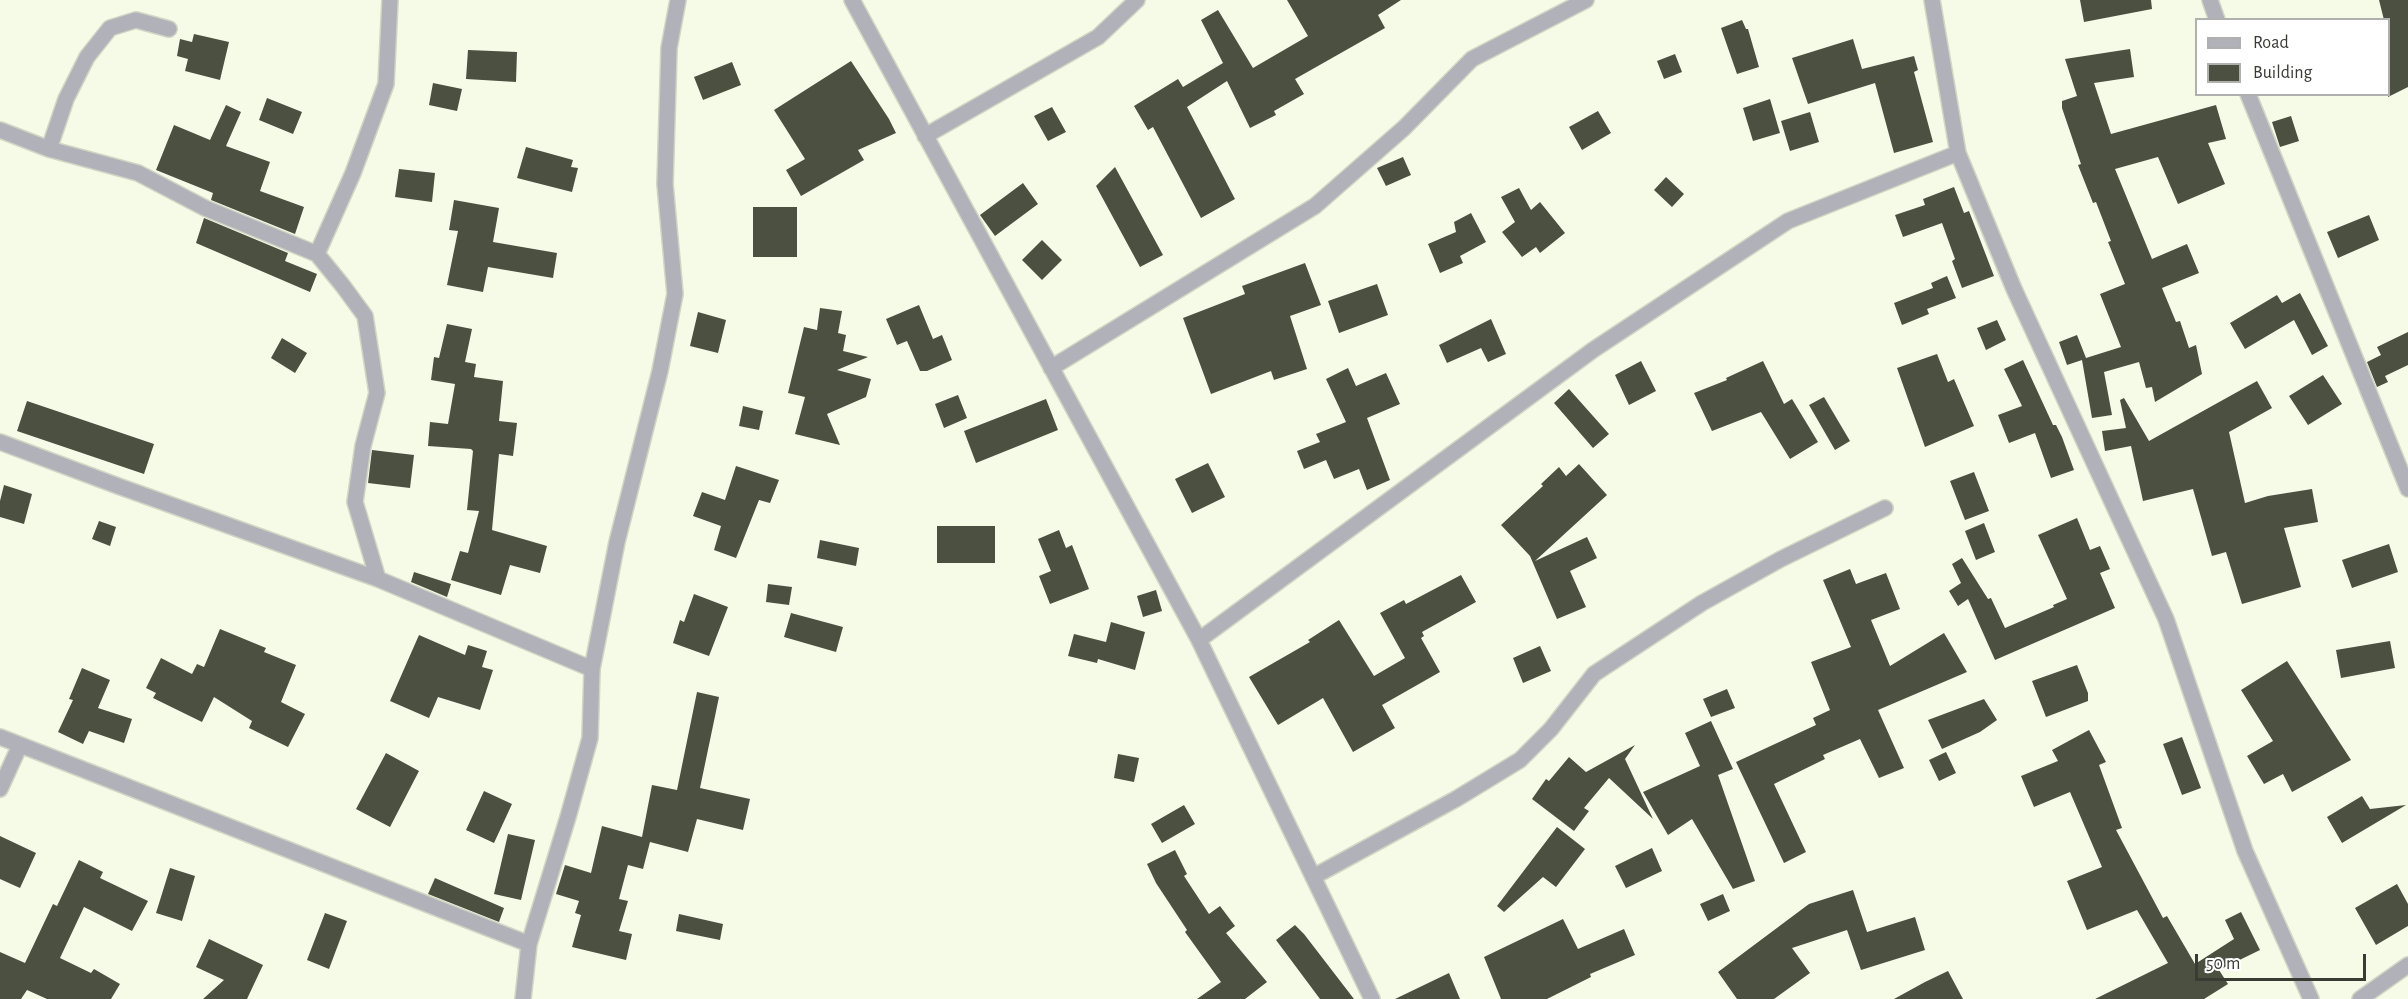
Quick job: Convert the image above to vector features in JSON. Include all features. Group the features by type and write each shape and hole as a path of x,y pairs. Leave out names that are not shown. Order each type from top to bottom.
{"street":[{"path":"316,254 353,173 386,84 390,0"},
{"path":"523,999 529,944 590,738 592,669 617,542 660,371 675,294 665,184 669,48 678,0"},
{"path":"852,0 1199,640 1372,999"},
{"path":"925,136 1098,37 1137,0"},
{"path":"1051,368 1315,207 1404,128 1472,59 1586,0"},
{"path":"1932,0 1958,153 2014,289 2166,619 2245,851 2311,999"},
{"path":"2210,0 2216,18"},
{"path":"49,149 66,99 87,57 110,28 136,20 169,29"},
{"path":"2249,96 2408,489"},
{"path":"0,130 49,149 138,173 205,208 316,254 365,316 377,393 363,446 355,502 378,579"},
{"path":"1199,640 1593,350 1788,221 1958,153"},
{"path":"0,442 378,579 592,669"},
{"path":"1313,877 1456,799 1520,760 1551,729 1594,674 1702,603 1781,559 1885,508"},
{"path":"0,737 529,944"},
{"path":"0,789 20,745"},
{"path":"2360,999 2408,964"}],"building":[{"path":"1287,0 1401,0 1378,15 1385,28 1295,79 1304,94 1274,111 1276,115 1250,128 1227,81 1187,107 1235,199 1201,218 1153,127 1148,130 1134,106 1178,79 1183,87 1223,63 1201,20 1218,10 1253,68 1308,36"},
{"path":"2080,0 2151,0 2152,9 2084,22"},
{"path":"2379,0 2408,0 2408,87 2390,96 2390,18 2384,18"},
{"path":"1742,20 1748,29 1759,67 1737,74 1721,28"},
{"path":"194,34 229,42 220,80 185,71 188,59 177,56 180,39 192,42"},
{"path":"1853,39 1862,69 1914,56 1918,70 1914,72 1933,142 1894,153 1875,83 1808,104 1792,58"},
{"path":"2130,49 2134,77 2094,83 2111,134 2216,105 2226,139 2208,143 2225,184 2178,204 2158,157 2115,169 2152,259 2187,244 2199,273 2162,288 2176,322 2180,321 2189,348 2196,345 2202,374 2155,402 2152,387 2146,388 2139,362 2104,372 2112,415 2092,418 2082,360 2067,365 2059,342 2077,335 2086,358 2121,347 2100,294 2125,284 2108,242 2111,241 2096,202 2093,203 2078,165 2081,164 2062,108 2062,101 2077,96 2065,59"},
{"path":"468,50 517,52 516,82 466,79"},
{"path":"1675,54 1682,72 1664,79 1657,61"},
{"path":"851,61 896,133 858,150 864,160 801,196 786,170 805,159 774,110"},
{"path":"732,62 741,85 703,100 694,77"},
{"path":"433,83 462,89 457,111 429,105"},
{"path":"267,98 302,112 293,134 259,120"},
{"path":"1770,99 1780,133 1753,141 1743,108"},
{"path":"226,105 241,112 226,146 270,162 260,191 304,207 295,234 211,200 213,193 156,170 174,125 210,140"},
{"path":"1052,107 1066,132 1048,141 1034,116"},
{"path":"1598,111 1611,133 1582,150 1569,127"},
{"path":"1810,112 1819,142 1790,151 1781,121"},
{"path":"2291,116 2299,141 2280,147 2272,122"},
{"path":"526,147 573,160 571,167 578,168 572,192 517,178"},
{"path":"1403,157 1411,175 1386,186 1377,168"},
{"path":"1115,167 1163,255 1140,267 1096,186"},
{"path":"399,169 435,173 432,202 395,197"},
{"path":"1666,177 1684,194 1672,207 1654,190"},
{"path":"1023,183 1038,204 995,236 980,215"},
{"path":"1954,187 1964,213 1969,211 1994,276 1962,288 1952,261 1955,259 1942,223 1903,237 1895,215 1925,205 1923,199"},
{"path":"1519,188 1531,210 1540,202 1565,233 1540,253 1536,247 1522,257 1502,232 1515,222 1501,197"},
{"path":"454,200 499,208 493,242 557,253 553,278 488,267 483,292 447,285 458,231 449,230"},
{"path":"753,207 797,207 797,257 753,257"},
{"path":"1471,213 1486,242 1460,256 1463,263 1440,273 1428,244 1456,232 1454,222"},
{"path":"2369,215 2379,240 2338,258 2327,232"},
{"path":"204,218 288,253 285,261 317,274 310,292 196,243"},
{"path":"1042,240 1062,260 1042,280 1022,260"},
{"path":"1305,263 1321,305 1290,316 1307,369 1274,380 1271,371 1211,394 1183,318 1245,294 1242,286"},
{"path":"1947,276 1956,298 1927,309 1929,314 1902,325 1894,303 1933,288 1931,283"},
{"path":"1377,284 1388,315 1339,333 1328,301"},
{"path":"2300,293 2328,346 2312,355 2294,320 2245,349 2230,323 2277,295 2282,303"},
{"path":"919,305 933,339 942,335 952,360 927,371 920,371 907,341 897,345 886,319"},
{"path":"820,308 842,311 838,333 846,335 843,351 868,357 837,370 871,379 866,397 827,414 840,445 795,434 805,397 788,393 804,327 817,330"},
{"path":"698,312 726,320 718,353 690,346"},
{"path":"1491,319 1506,354 1488,362 1481,348 1447,363 1439,345"},
{"path":"1997,320 2006,340 1986,350 1977,328"},
{"path":"447,324 472,329 465,362 476,364 474,377 503,381 499,421 517,423 513,456 499,454 492,530 547,546 540,573 510,565 501,595 451,580 460,551 468,553 479,511 467,510 473,451 428,446 430,422 448,424 455,384 431,380 434,357 439,358"},
{"path":"2408,332 2408,365 2385,376 2388,382 2377,387 2367,362 2381,355 2377,347"},
{"path":"282,338 307,353 295,373 271,358"},
{"path":"1937,354 1948,382 1954,379 1974,426 1925,447 1897,368"},
{"path":"2023,360 2053,425 2056,425 2062,437 2074,470 2051,478 2035,433 2009,443 1998,415 2022,406 2004,369"},
{"path":"1641,361 1656,391 1629,405 1615,375"},
{"path":"1763,361 1784,404 1792,399 1818,442 1790,459 1761,412 1712,431 1694,393 1727,380 1726,378"},
{"path":"1348,368 1356,386 1386,373 1400,404 1367,418 1390,480 1367,490 1359,469 1334,479 1326,460 1304,469 1297,451 1320,442 1316,434 1346,422 1326,379"},
{"path":"2323,375 2342,404 2308,425 2289,396"},
{"path":"2257,381 2272,408 2229,432 2245,503 2268,496 2312,489 2318,522 2284,528 2301,587 2242,604 2226,552 2212,556 2193,489 2143,501 2131,446 2105,451 2102,431 2126,428 2120,400 2124,398 2149,441"},
{"path":"1569,389 1609,434 1593,448 1554,403"},
{"path":"958,395 967,418 944,428 935,404"},
{"path":"1824,397 1850,441 1835,450 1809,405"},
{"path":"1046,399 1058,430 976,463 964,431"},
{"path":"27,401 154,444 144,474 17,431"},
{"path":"743,406 763,411 759,430 739,426"},
{"path":"372,450 414,455 410,488 368,483"},
{"path":"1208,463 1225,497 1192,513 1175,479"},
{"path":"1579,464 1607,495 1535,561 1587,537 1597,558 1570,571 1586,607 1557,619 1530,556 1501,525 1543,486 1541,484 1559,467 1566,476"},
{"path":"736,466 779,480 770,503 759,500 736,558 714,550 721,526 693,516 702,492 725,500"},
{"path":"1974,472 1989,511 1965,520 1950,481"},
{"path":"4,485 32,494 24,524 0,517 0,501"},
{"path":"2077,518 2090,550 2100,546 2110,569 2100,573 2115,608 1995,660 1968,599 1958,606 1949,591 1961,583 1952,564 1962,558 1988,599 1991,598 2005,628 2067,599 2038,535"},
{"path":"99,521 116,527 110,546 92,539"},
{"path":"1984,523 1995,552 1976,560 1965,531"},
{"path":"937,526 995,526 995,563 937,563"},
{"path":"1059,530 1066,548 1072,545 1089,589 1050,604 1039,576 1051,571 1038,539"},
{"path":"820,540 859,548 856,566 817,558"},
{"path":"2389,544 2398,572 2352,588 2342,560"},
{"path":"1850,569 1856,584 1886,573 1900,609 1871,620 1890,666 1944,633 1967,672 1878,710 1904,768 1879,778 1860,739 1823,755 1825,759 1774,784 1806,852 1784,863 1736,762 1816,725 1813,718 1830,710 1811,662 1851,647 1823,580"},
{"path":"414,572 451,584 447,597 411,582"},
{"path":"1461,575 1476,602 1422,632 1424,636 1421,638 1440,672 1382,705 1395,728 1353,752 1323,698 1278,725 1249,677 1310,642 1308,640 1339,620 1374,676 1405,658 1380,613 1404,600 1406,604"},
{"path":"768,584 792,587 789,605 766,602"},
{"path":"1156,590 1162,611 1143,617 1137,596"},
{"path":"694,594 728,607 709,656 673,643 680,620 684,622"},
{"path":"791,613 843,627 836,652 784,637"},
{"path":"1111,622 1145,632 1135,670 1098,659 1097,663 1068,656 1074,634 1106,642"},
{"path":"220,629 266,648 264,652 296,665 281,702 305,714 288,747 249,728 252,721 214,697 202,722 153,698 156,693 146,688 161,658 192,674 197,664 204,667"},
{"path":"419,635 465,655 468,645 487,651 482,667 493,670 480,710 438,697 429,718 390,701"},
{"path":"2390,641 2395,668 2341,678 2336,650"},
{"path":"1540,646 1551,671 1523,683 1513,658"},
{"path":"2287,661 2351,760 2292,792 2283,774 2264,784 2247,756 2273,741 2241,690"},
{"path":"2077,665 2088,693 2088,701 2046,717 2032,681"},
{"path":"82,668 110,680 98,708 132,719 124,743 89,731 83,744 58,732 73,700 69,699"},
{"path":"1727,689 1735,708 1711,717 1703,699"},
{"path":"697,692 719,697 700,788 750,799 743,830 697,819 688,852 650,842 643,869 628,865 619,899 628,901 619,931 632,934 626,960 572,947 581,915 575,913 579,901 556,894 565,865 591,873 602,826 642,837 652,785 677,790"},
{"path":"1984,699 1997,720 1980,732 1942,749 1928,720"},
{"path":"1711,721 1733,769 1718,775 1755,881 1733,889 1692,819 1668,835 1643,792 1700,766 1685,733"},
{"path":"2089,730 2106,762 2099,765 2122,828 2116,830 2163,918 2167,916 2195,964 2234,939 2225,920 2241,912 2260,950 2219,970 2228,984 2204,999 2095,999 2168,963 2137,910 2087,930 2067,881 2102,867 2070,792 2034,807 2021,776 2058,761 2052,750"},
{"path":"2182,737 2201,788 2182,795 2163,744"},
{"path":"1635,745 1625,759 1653,819 1609,778 1584,808 1589,811 1574,831 1532,799 1546,779 1549,781 1569,757 1586,772"},
{"path":"1946,752 1956,773 1939,781 1929,760"},
{"path":"386,753 419,771 390,827 356,809"},
{"path":"1118,754 1139,758 1134,782 1114,778"},
{"path":"484,791 512,804 494,843 466,830"},
{"path":"2362,796 2370,809 2406,805 2342,843 2327,817"},
{"path":"1184,805 1195,824 1162,843 1151,824"},
{"path":"1557,827 1585,849 1556,887 1543,877 1504,912 1497,906"},
{"path":"508,834 535,840 521,900 494,894"},
{"path":"0,836 36,853 20,888 0,879"},
{"path":"1652,848 1662,871 1626,888 1615,866"},
{"path":"1175,850 1187,874 1184,876 1209,914 1220,906 1235,926 1226,933 1267,982 1245,999 1197,999 1221,982 1185,932 1187,930 1156,883 1147,864"},
{"path":"79,860 103,872 100,878 148,901 132,931 84,907 60,958 91,973 94,969 120,984 111,999 47,999 27,990 21,999 0,999 0,952 25,963 53,904 57,906"},
{"path":"170,868 195,876 182,921 156,913"},
{"path":"435,878 504,908 499,922 428,894"},
{"path":"2397,884 2408,904 2408,926 2376,945 2355,908"},
{"path":"1853,890 1867,932 1915,917 1925,950 1861,970 1847,930 1792,948 1810,973 1774,999 1737,999 1718,972 1809,904"},
{"path":"1723,894 1730,911 1708,921 1700,904"},
{"path":"325,913 347,921 329,969 307,960"},
{"path":"679,914 723,924 720,940 676,931"},
{"path":"1563,919 1578,949 1624,929 1635,955 1590,974 1591,977 1547,999 1501,999 1484,957"},
{"path":"1295,925 1354,999 1320,999 1276,940"},
{"path":"209,939 263,965 247,999 203,999 224,980 196,967"},
{"path":"1948,971 1963,999 1894,999 1925,982"},
{"path":"1449,973 1460,999 1395,999"}]}
